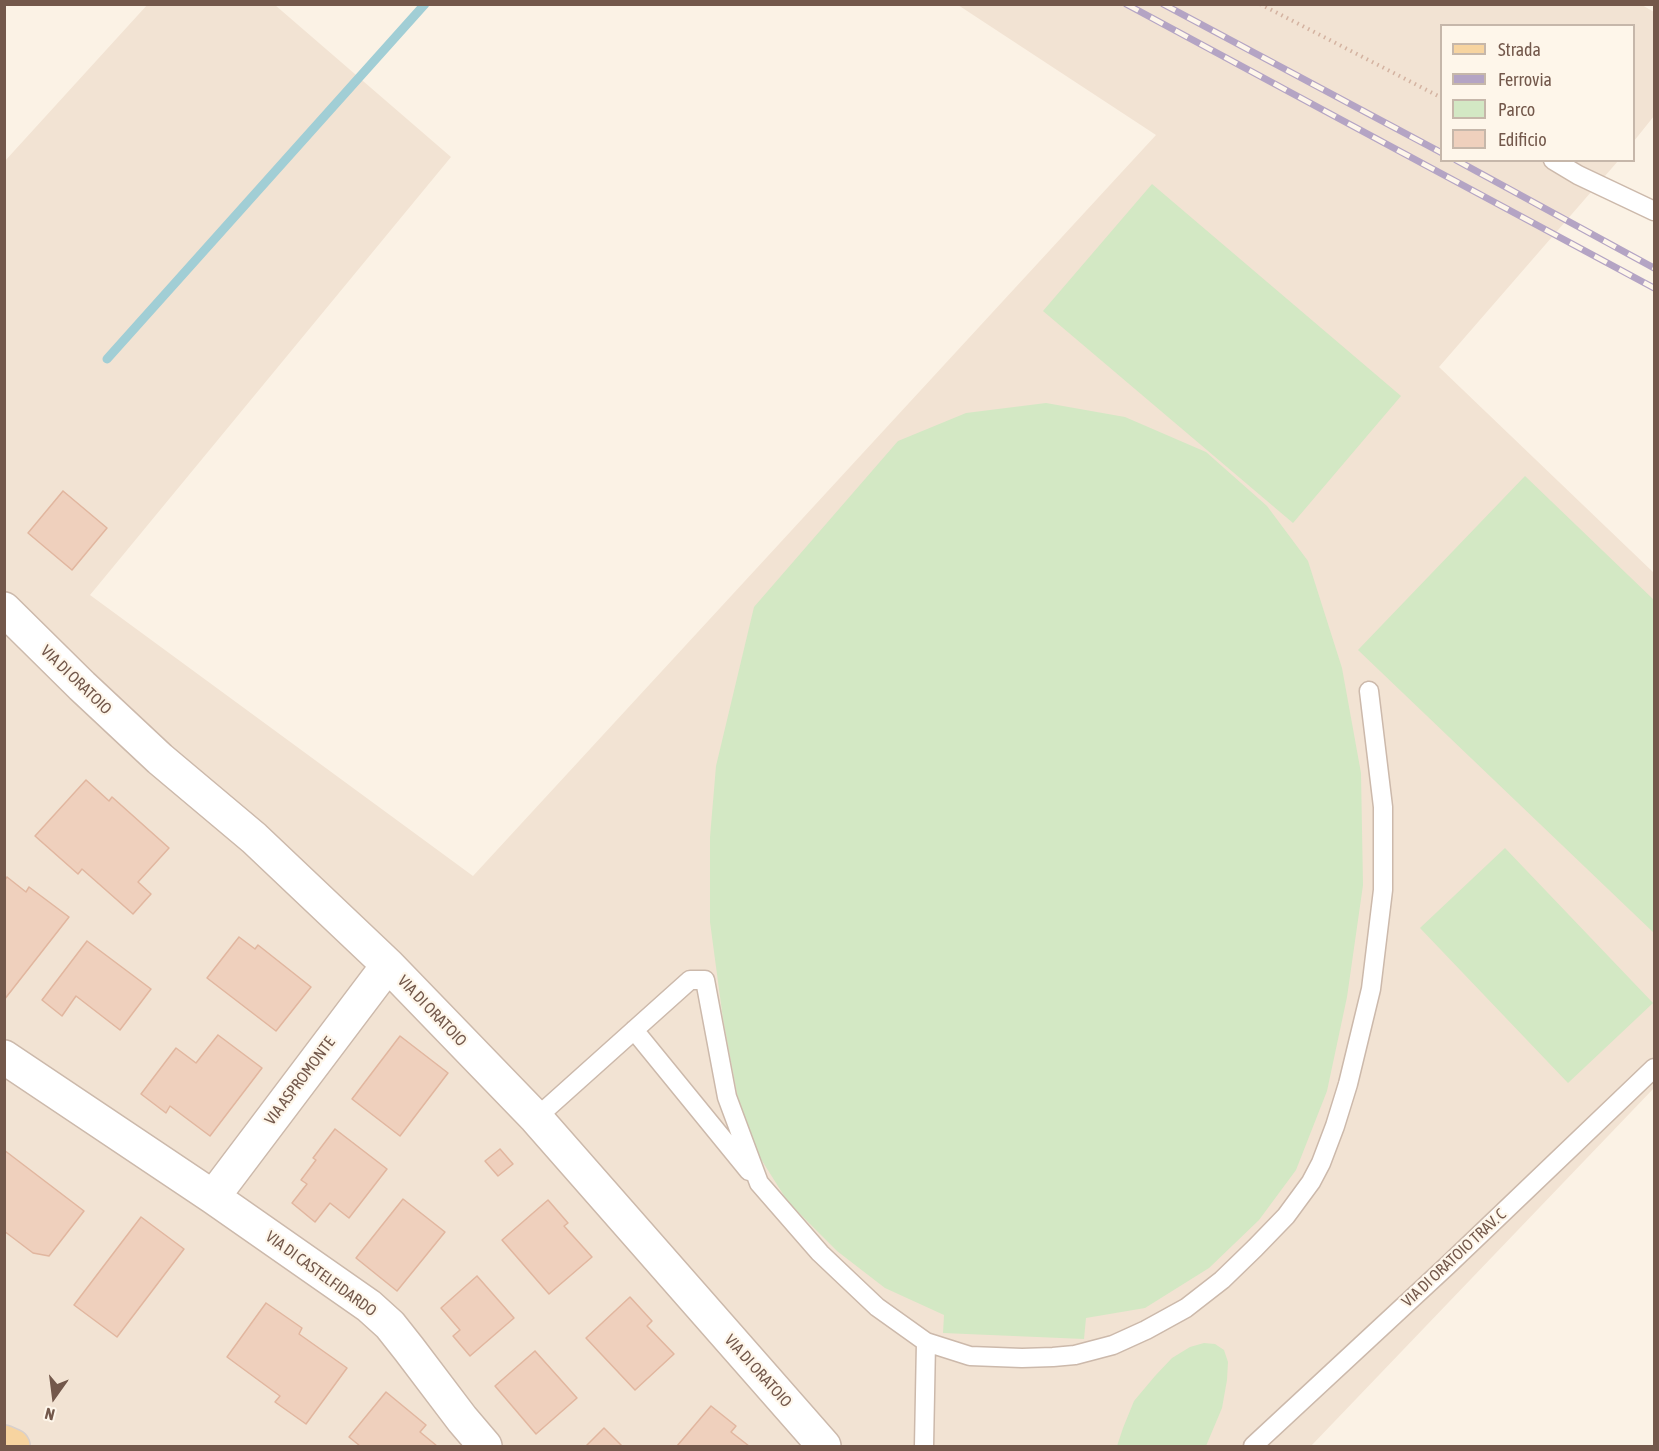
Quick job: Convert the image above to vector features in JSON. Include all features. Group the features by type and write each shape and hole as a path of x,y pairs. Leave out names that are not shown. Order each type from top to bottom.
{"main road":[{"path":"4,1442 13,1446"}],"street":[{"name":"VIA DI ORATOIO","path":"4,609 160,759 254,838 388,965 536,1118 824,1446"},
{"name":"VIA ASPROMONTE","path":"213,1197 388,965"},
{"name":"VIA DI CASTELFIDARDO","path":"4,1057 213,1197 369,1306 390,1325 485,1446"}],"lane":[{"path":"1556,162 1578,175 1654,211"},
{"path":"634,1030 759,1183 820,1253 877,1307 926,1342 970,1356 1053,1357 1074,1355 1113,1345 1146,1330 1186,1308 1222,1280 1286,1216 1311,1182 1335,1126 1371,989 1383,890 1383,807 1370,691"},
{"path":"536,1118 690,980 705,980 727,1097 759,1183"},
{"name":"VIA DI ORATOIO TRAV. C","path":"1253,1446 1447,1266 1654,1068"},
{"path":"924,1446 926,1342"}],"path":[{"path":"1260,4 1440,97"}],"shaded area":[{"path":"148,4 275,5 451,157 90,595 473,876 1156,135 958,5 1642,5 1654,12 1654,116 1635,140 1635,24 1440,24 1440,162 1617,162 1439,367 1654,573 1654,1088 1311,1446 5,1446 4,162"}],"green space":[{"path":"1152,184 1401,396 1293,523 1043,311"},
{"path":"1046,403 1125,417 1206,452 1267,506 1308,561 1342,668 1361,773 1363,885 1347,997 1327,1091 1296,1170 1259,1220 1209,1268 1145,1308 1086,1318 1084,1339 943,1333 944,1315 885,1288 837,1251 788,1202 759,1156 739,1104 723,1019 710,922 710,837 716,766 754,607 898,441 966,413"},
{"path":"1525,476 1654,600 1654,933 1358,650"},
{"path":"1505,848 1653,1003 1568,1083 1420,928"},
{"path":"1204,1343 1215,1344 1224,1350 1228,1362 1222,1408 1206,1446 1117,1446 1134,1401 1155,1376 1172,1358 1190,1347"}],"building":[{"path":"63,491 107,528 72,570 28,533"},
{"path":"86,780 109,801 112,797 169,848 138,882 151,894 133,914 82,869 78,874 35,836"},
{"path":"7,877 26,892 29,887 69,917 4,1000 4,881"},
{"path":"239,937 255,949 258,945 311,987 276,1031 207,978"},
{"path":"87,941 151,989 120,1030 76,996 62,1016 42,1000"},
{"path":"218,1035 262,1068 210,1136 170,1106 166,1113 141,1094 176,1048 196,1063"},
{"path":"400,1036 448,1073 400,1136 352,1099"},
{"path":"335,1129 387,1169 349,1218 330,1203 315,1222 292,1203 307,1184 301,1180 316,1160 313,1158"},
{"path":"500,1149 513,1164 498,1176 485,1161"},
{"path":"4,1150 84,1211 49,1256 33,1253 4,1231"},
{"path":"403,1199 445,1232 397,1291 356,1258"},
{"path":"548,1200 568,1223 564,1226 592,1257 549,1294 502,1240"},
{"path":"141,1217 184,1249 117,1337 74,1305"},
{"path":"477,1276 514,1318 470,1356 453,1336 460,1330 441,1308"},
{"path":"630,1297 652,1321 647,1326 674,1354 635,1390 586,1338"},
{"path":"266,1303 302,1328 299,1334 347,1368 306,1424 275,1402 280,1396 227,1357"},
{"path":"535,1351 577,1398 536,1434 495,1386"},
{"path":"386,1392 426,1425 420,1432 437,1446 360,1446 349,1437"},
{"path":"711,1406 736,1426 731,1432 749,1446 677,1446"},
{"path":"604,1428 622,1446 586,1446"}],"waterway":[{"path":"107,359 425,4"}],"railway":[{"path":"1126,4 1654,288"},
{"path":"1163,4 1440,152"},
{"path":"1460,162 1654,268"}]}
